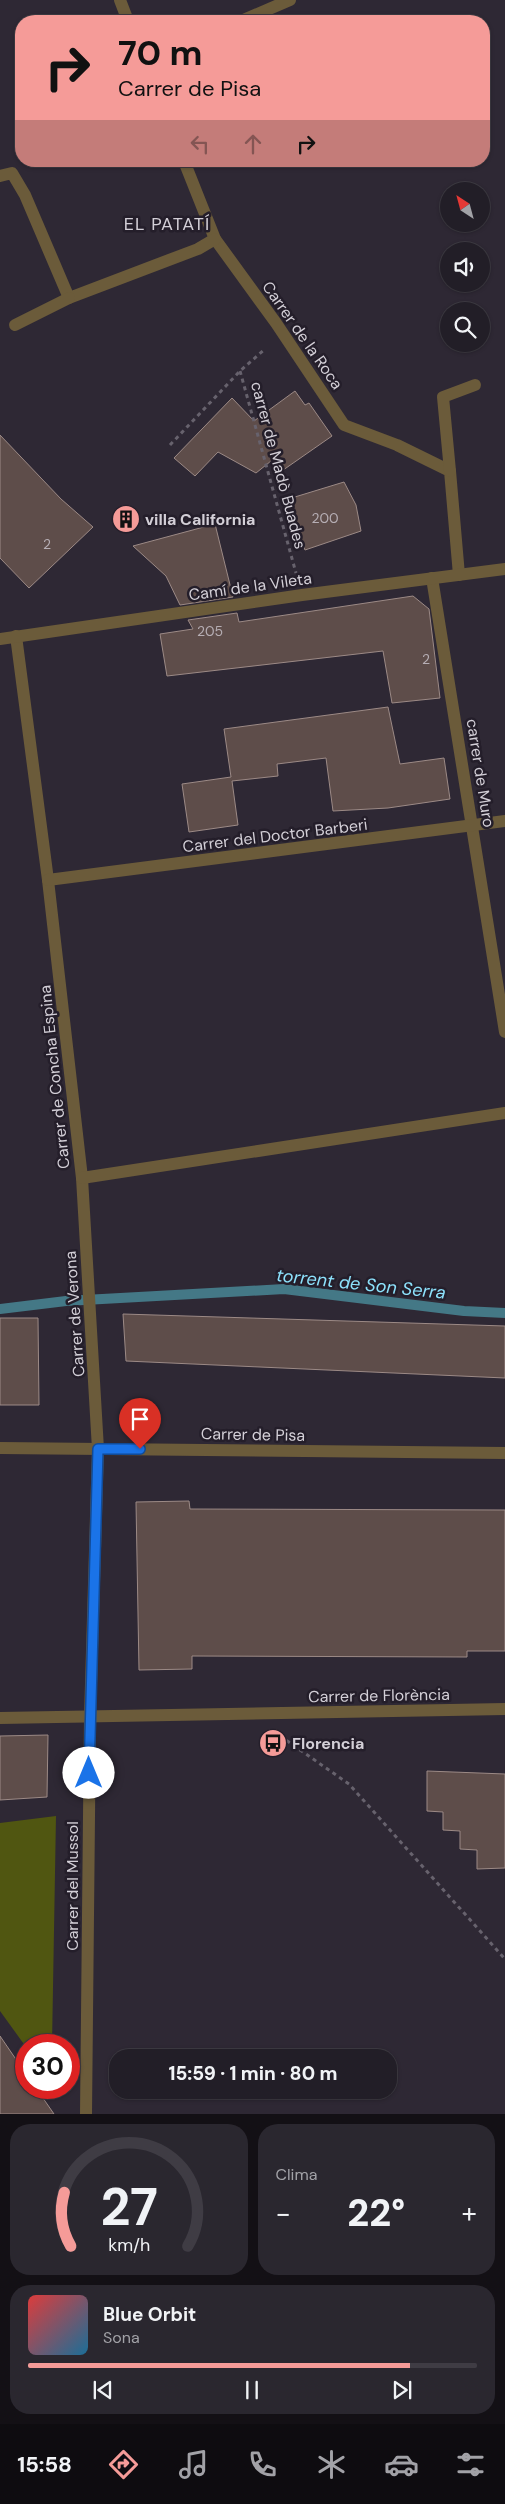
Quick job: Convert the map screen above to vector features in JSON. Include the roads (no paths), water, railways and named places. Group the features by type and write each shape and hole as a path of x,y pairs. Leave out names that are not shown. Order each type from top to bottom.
{"street":[{"path":"120,0 126,15"},
{"path":"255,15 290,0"},
{"name":"Carrer de la Roca","path":"186,167 215,239 344,424 397,445 450,471"},
{"path":"0,176 12,173 25,195 69,298"},
{"path":"15,325 69,298 198,249 215,239"},
{"path":"459,575 443,397 475,385"},
{"name":"Camí de la Vileta","path":"0,639 302,595 505,569"},
{"name":"carrer de Muro","path":"432,578 505,1032"},
{"name":"Carrer de Concha Espina","path":"16,636 48,880 82,1178 505,1113"},
{"name":"Carrer del Doctor Barberi","path":"48,880 505,821"},
{"name":"Carrer de Verona","path":"82,1178 88,1284 91,1304 98,1449"},
{"name":"Carrer de Pisa","path":"0,1448 505,1453"},
{"name":"Carrer del Mussol","path":"86,2114 90,1717 98,1449"},
{"name":"Carrer de Florència","path":"0,1718 505,1709"}],"waterway":[{"name":"torrent de Son Serra","path":"0,1309 66,1301 284,1289 464,1311 505,1313"}],"place":[{"name":"villa California","path":"126,519"},
{"name":"Florencia","path":"273,1743"}],"district":[{"name":"EL PATATÍ","path":"167,224"}]}
